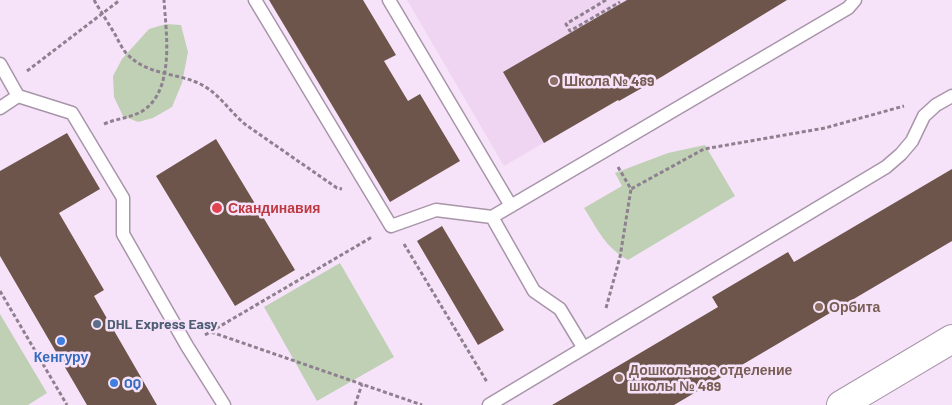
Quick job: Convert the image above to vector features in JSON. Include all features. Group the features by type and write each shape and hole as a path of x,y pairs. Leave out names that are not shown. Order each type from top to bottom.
{"main road":[{"path":"841,405 952,339"}],"lane":[{"path":"255,0 391,226 436,210 492,217 607,150 849,2"},
{"path":"389,0 511,206"},
{"path":"0,64 18,96 72,113 123,198 123,234 187,346 224,405"},
{"path":"0,108 18,96"},
{"path":"488,405 886,167 912,141 924,116 936,105 952,96"},
{"path":"492,217 534,291 560,309 583,348"}],"path":[{"path":"94,0 126,53 143,66 166,75 203,85 223,100 246,126 337,188 374,198"},
{"path":"11,83 120,0"},
{"path":"85,134 98,126 135,115 145,110 158,96 166,75 164,0"},
{"path":"606,0 566,24 570,31 620,2"},
{"path":"631,189 704,149 825,128 912,104 924,116"},
{"path":"598,338 620,257 631,189 607,150"},
{"path":"205,335 378,234"},
{"path":"402,241 490,387"},
{"path":"0,291 67,405"},
{"path":"211,332 422,405"},
{"path":"355,405 362,384"}],"shaded area":[{"name":"Школа № 489","path":"407,0 788,0 710,46 705,46 707,49 663,76 619,101 617,98 614,102 504,166"}],"green space":[{"path":"166,24 181,25 188,52 182,83 172,107 153,118 138,122 123,116 114,97 113,76 122,59 149,29"},
{"path":"705,145 735,196 628,260 620,255 608,244 584,208 622,186 615,173 668,153"},
{"path":"340,263 394,357 317,401 264,307"},
{"path":"0,314 47,393 28,405 0,405"}],"building":[{"path":"269,0 363,0 396,55 384,61 408,101 420,94 460,161 390,202"},
{"path":"627,0 787,0 663,76 544,143 503,72"},
{"path":"67,133 100,189 59,213 104,290 94,296 157,405 87,405 0,256 0,171"},
{"name":"Скандинавия","path":"216,139 295,270 235,306 156,176"},
{"path":"952,169 952,241 674,405 552,405 718,307 712,297 788,252 794,262"},
{"path":"442,226 504,330 478,345 417,241"}],"place":[{"name":"Школа № 489","path":"554,81"},
{"name":"Скандинавия","path":"217,208"},
{"name":"Орбита","path":"819,307"},
{"name":"DHL Express Easy","path":"97,324"},
{"name":"Кенгуру","path":"61,341"},
{"name":"Дошкольное отделение школы № 489","path":"619,378"},
{"name":"OQ","path":"114,383"}]}
